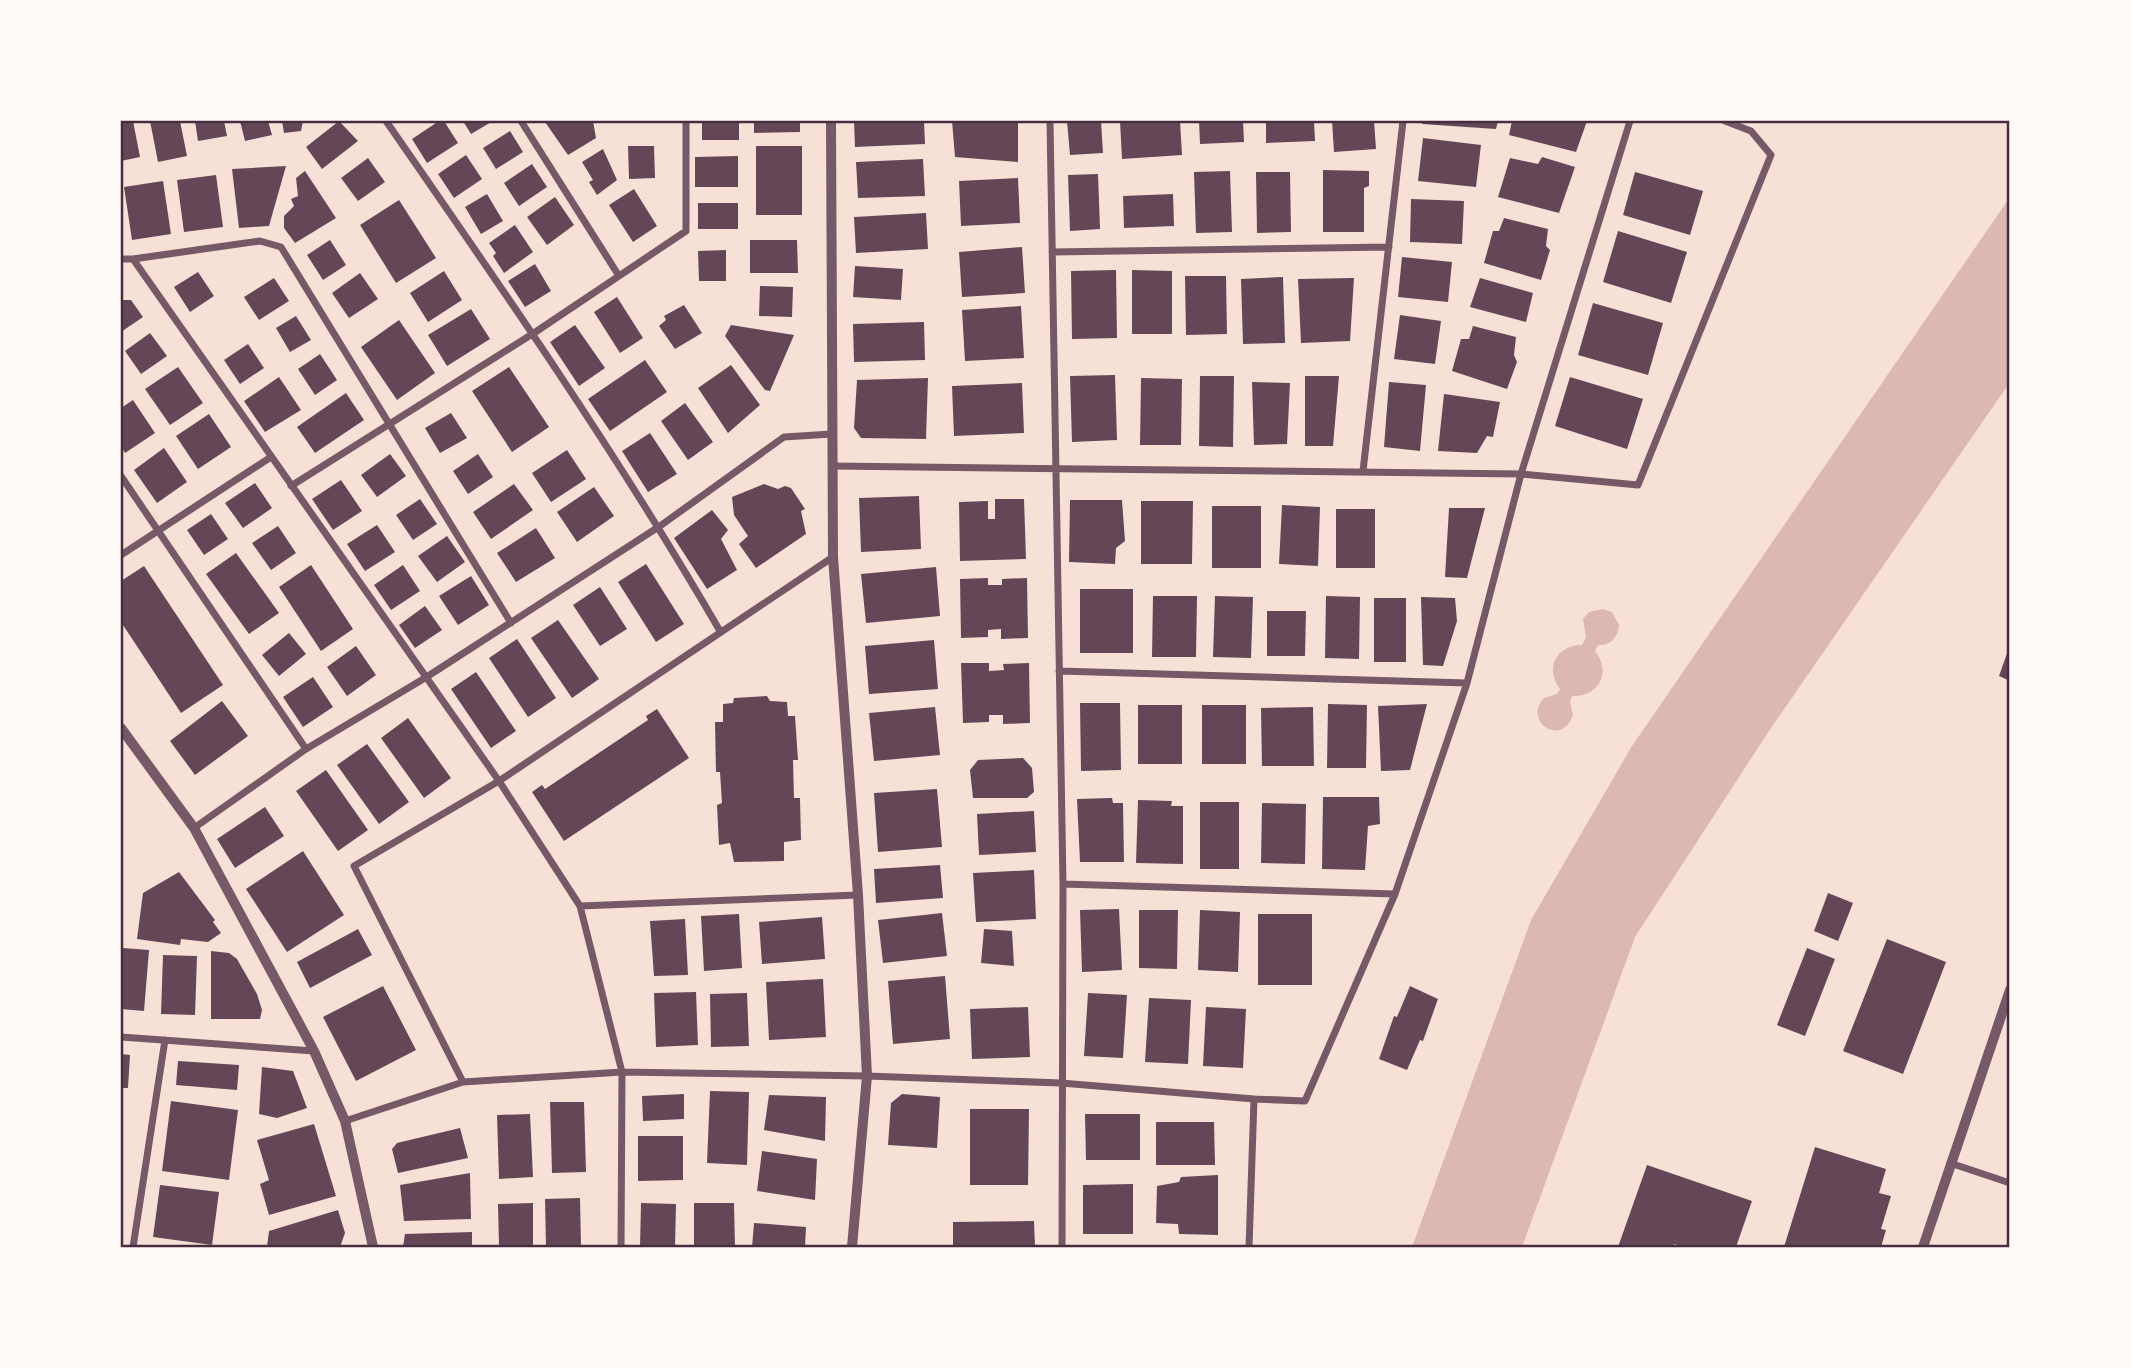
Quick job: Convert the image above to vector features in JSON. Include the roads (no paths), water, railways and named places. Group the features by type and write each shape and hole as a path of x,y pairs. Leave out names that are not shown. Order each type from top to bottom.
{"street":[{"path":"386,121 534,334 660,526 720,631"},
{"path":"521,121 619,276"},
{"path":"291,486 534,334 686,231 686,121"},
{"path":"831,121 834,557 858,895 867,1076 852,1247"},
{"path":"1050,121 1063,884 1060,1083 1062,1247"},
{"path":"1363,471 1403,121"},
{"path":"345,1121 463,1082 622,1072 867,1076 1060,1083 1305,1101 1395,894 1467,683 1521,474 1630,121"},
{"path":"832,466 1521,474 1637,485 1771,155 1751,131 1725,121"},
{"path":"121,259 260,241 281,247 511,623"},
{"path":"1052,252 1389,247"},
{"path":"133,259 499,781 580,906 622,1072 621,1247"},
{"path":"194,828 306,749 425,678 660,526 784,437 832,434"},
{"path":"121,555 271,457"},
{"path":"121,476 306,749"},
{"path":"463,1082 354,866 499,781 834,557"},
{"path":"1059,671 1467,683"},
{"path":"121,728 194,828 314,1051 345,1121 373,1247"},
{"path":"1063,884 1395,894"},
{"path":"580,906 858,895"},
{"path":"1923,1247 2010,990"},
{"path":"121,1037 314,1051"},
{"path":"133,1247 165,1040"},
{"path":"1249,1247 1254,1099"},
{"path":"1950,1163 2010,1183"}]}
